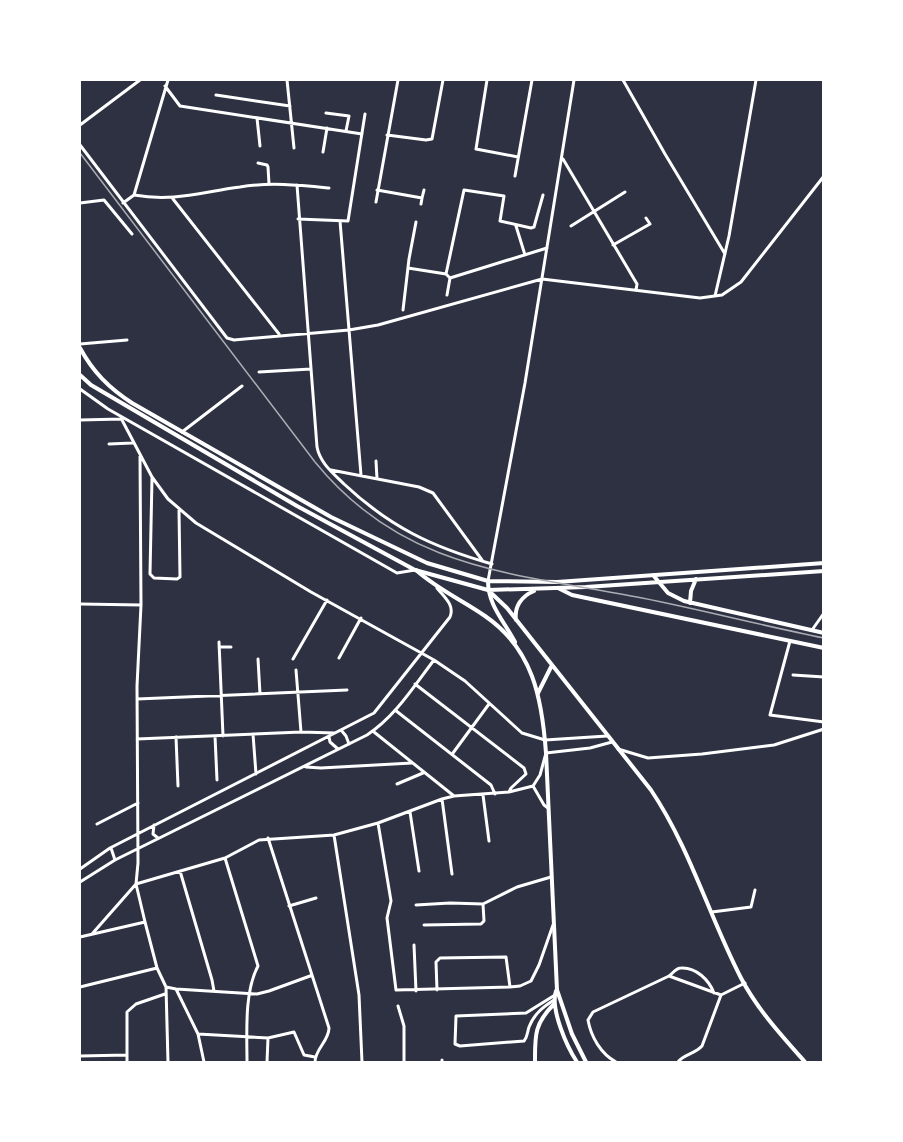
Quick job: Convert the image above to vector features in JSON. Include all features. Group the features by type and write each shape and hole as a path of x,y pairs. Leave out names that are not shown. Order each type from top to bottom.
{"main road":[{"path":"80,349 88,364 114,392 331,517 414,558 461,575 488,581 545,583 824,563"},
{"path":"80,375 91,385 297,506 415,570 435,586 486,616 515,642"},
{"path":"415,570 488,590 557,588 824,571"},
{"path":"654,575 668,593 690,603 824,633"},
{"path":"690,603 691,591 696,579"},
{"path":"488,581 492,604 526,661 538,693 546,753 555,997 565,1038 577,1062"},
{"path":"557,588 572,595 824,648"},
{"path":"516,621 515,614 523,597 539,589"},
{"path":"488,590 516,621 651,790 671,819 745,983 765,1014 803,1062"},
{"path":"538,693 552,667"},
{"path":"536,1062 536,1032 541,1019 555,997"},
{"path":"555,997 586,1062"}],"street":[{"path":"80,125 140,80"},
{"path":"123,203 134,195 168,80"},
{"path":"287,80 294,148"},
{"path":"375,202 398,80"},
{"path":"387,135 432,139 443,80"},
{"path":"488,80 476,148 518,157"},
{"path":"515,176 532,80"},
{"path":"488,581 542,279 574,80"},
{"path":"623,80 725,255"},
{"path":"715,297 725,255 756,80"},
{"path":"165,86 180,106 362,134"},
{"path":"216,95 290,106"},
{"path":"326,113 349,116 346,131"},
{"path":"298,219 348,221 365,114"},
{"path":"257,118 260,146"},
{"path":"324,152 327,128"},
{"path":"80,145 227,338 234,340 349,330 400,319 542,279 700,298 715,297 730,291 741,282 824,176"},
{"path":"562,159 637,284 636,290"},
{"path":"258,163 267,165 269,184"},
{"path":"134,195 173,199 269,184 297,184 329,188"},
{"path":"297,184 318,454 322,461 366,504 415,536 438,547 492,564"},
{"path":"377,190 422,198"},
{"path":"421,204 424,190"},
{"path":"446,274 464,190 504,196 500,221 516,226 534,227 543,195"},
{"path":"572,226 625,192"},
{"path":"173,199 280,335"},
{"path":"80,203 104,200 132,234"},
{"path":"613,245 650,224 646,218"},
{"path":"340,221 361,475"},
{"path":"403,310 416,222"},
{"path":"516,226 525,255"},
{"path":"450,278 547,248"},
{"path":"408,268 446,274 450,278"},
{"path":"447,295 450,278"},
{"path":"80,349 127,340"},
{"path":"259,372 311,369"},
{"path":"182,432 242,386"},
{"path":"80,389 123,419 397,573 415,570"},
{"path":"80,420 123,419"},
{"path":"123,419 132,443 152,477 179,510 196,523 327,600 423,652 465,681 522,734 545,740 607,736"},
{"path":"109,444 132,443"},
{"path":"140,456 141,605 137,699 136,884 157,968 166,987 168,1062"},
{"path":"376,461 377,478"},
{"path":"331,470 377,478 433,492 483,561"},
{"path":"152,477 150,574 154,578 177,579 180,577 179,510"},
{"path":"80,869 110,848 374,713 452,612 451,605 435,586"},
{"path":"292,659 327,600"},
{"path":"80,604 141,605"},
{"path":"812,630 824,613"},
{"path":"339,658 361,618"},
{"path":"790,641 770,715 824,722"},
{"path":"219,642 223,736"},
{"path":"219,647 231,647"},
{"path":"258,659 260,694"},
{"path":"80,882 115,860 373,731 395,710 434,660"},
{"path":"296,670 301,732"},
{"path":"793,675 824,677"},
{"path":"415,684 526,771 526,774 509,792"},
{"path":"137,699 347,690"},
{"path":"452,754 489,704"},
{"path":"395,710 491,785 495,794"},
{"path":"617,748 648,758 702,754 774,745 824,729"},
{"path":"341,730 349,744"},
{"path":"373,731 454,796"},
{"path":"137,739 301,732 336,733"},
{"path":"253,734 256,774"},
{"path":"215,736 217,780"},
{"path":"176,737 178,786"},
{"path":"329,737 330,742 339,749"},
{"path":"92,934 136,884 225,858 259,840 334,835 378,823 454,796 495,794 533,786 540,775 546,753 590,748 612,742"},
{"path":"303,767 412,763"},
{"path":"397,784 424,772"},
{"path":"533,786 548,808"},
{"path":"483,795 489,841"},
{"path":"442,799 452,874"},
{"path":"97,824 138,803"},
{"path":"410,812 419,871"},
{"path":"378,823 391,901 387,918 395,988 398,991 526,985 531,981 539,964 554,922"},
{"path":"154,825 153,834 160,839"},
{"path":"334,835 359,995 362,1062"},
{"path":"268,838 329,1032 315,1057 315,1062"},
{"path":"110,848 115,860"},
{"path":"225,858 258,966 251,978 247,1062"},
{"path":"180,872 214,990"},
{"path":"416,904 483,904 517,887 551,877"},
{"path":"712,912 751,907 755,890"},
{"path":"289,906 316,898"},
{"path":"424,925 481,924 484,921 483,904"},
{"path":"80,937 145,922"},
{"path":"414,945 416,991"},
{"path":"437,990 436,962 440,958 506,957 510,987"},
{"path":"80,987 157,968"},
{"path":"616,1062 607,1056 596,1042 589,1025 590,1016 669,976 678,968 704,976 714,993"},
{"path":"166,987 250,994 269,991 311,975"},
{"path":"669,976 721,995 745,983"},
{"path":"176,989 198,1034 204,1062"},
{"path":"127,1062 127,1012 136,1004 165,994"},
{"path":"678,1062 702,1046 721,995"},
{"path":"555,997 535,1016 524,1041 460,1046 455,1044 456,1016 526,1013 555,997"},
{"path":"398,1006 404,1026 404,1062"},
{"path":"198,1034 268,1038 294,1032 304,1055 315,1057"},
{"path":"267,1062 268,1038"},
{"path":"80,1056 127,1055"}],"tram line":[{"path":"80,153 315,462 349,498 386,526 424,546 464,562 506,573 642,598 824,638"}]}
